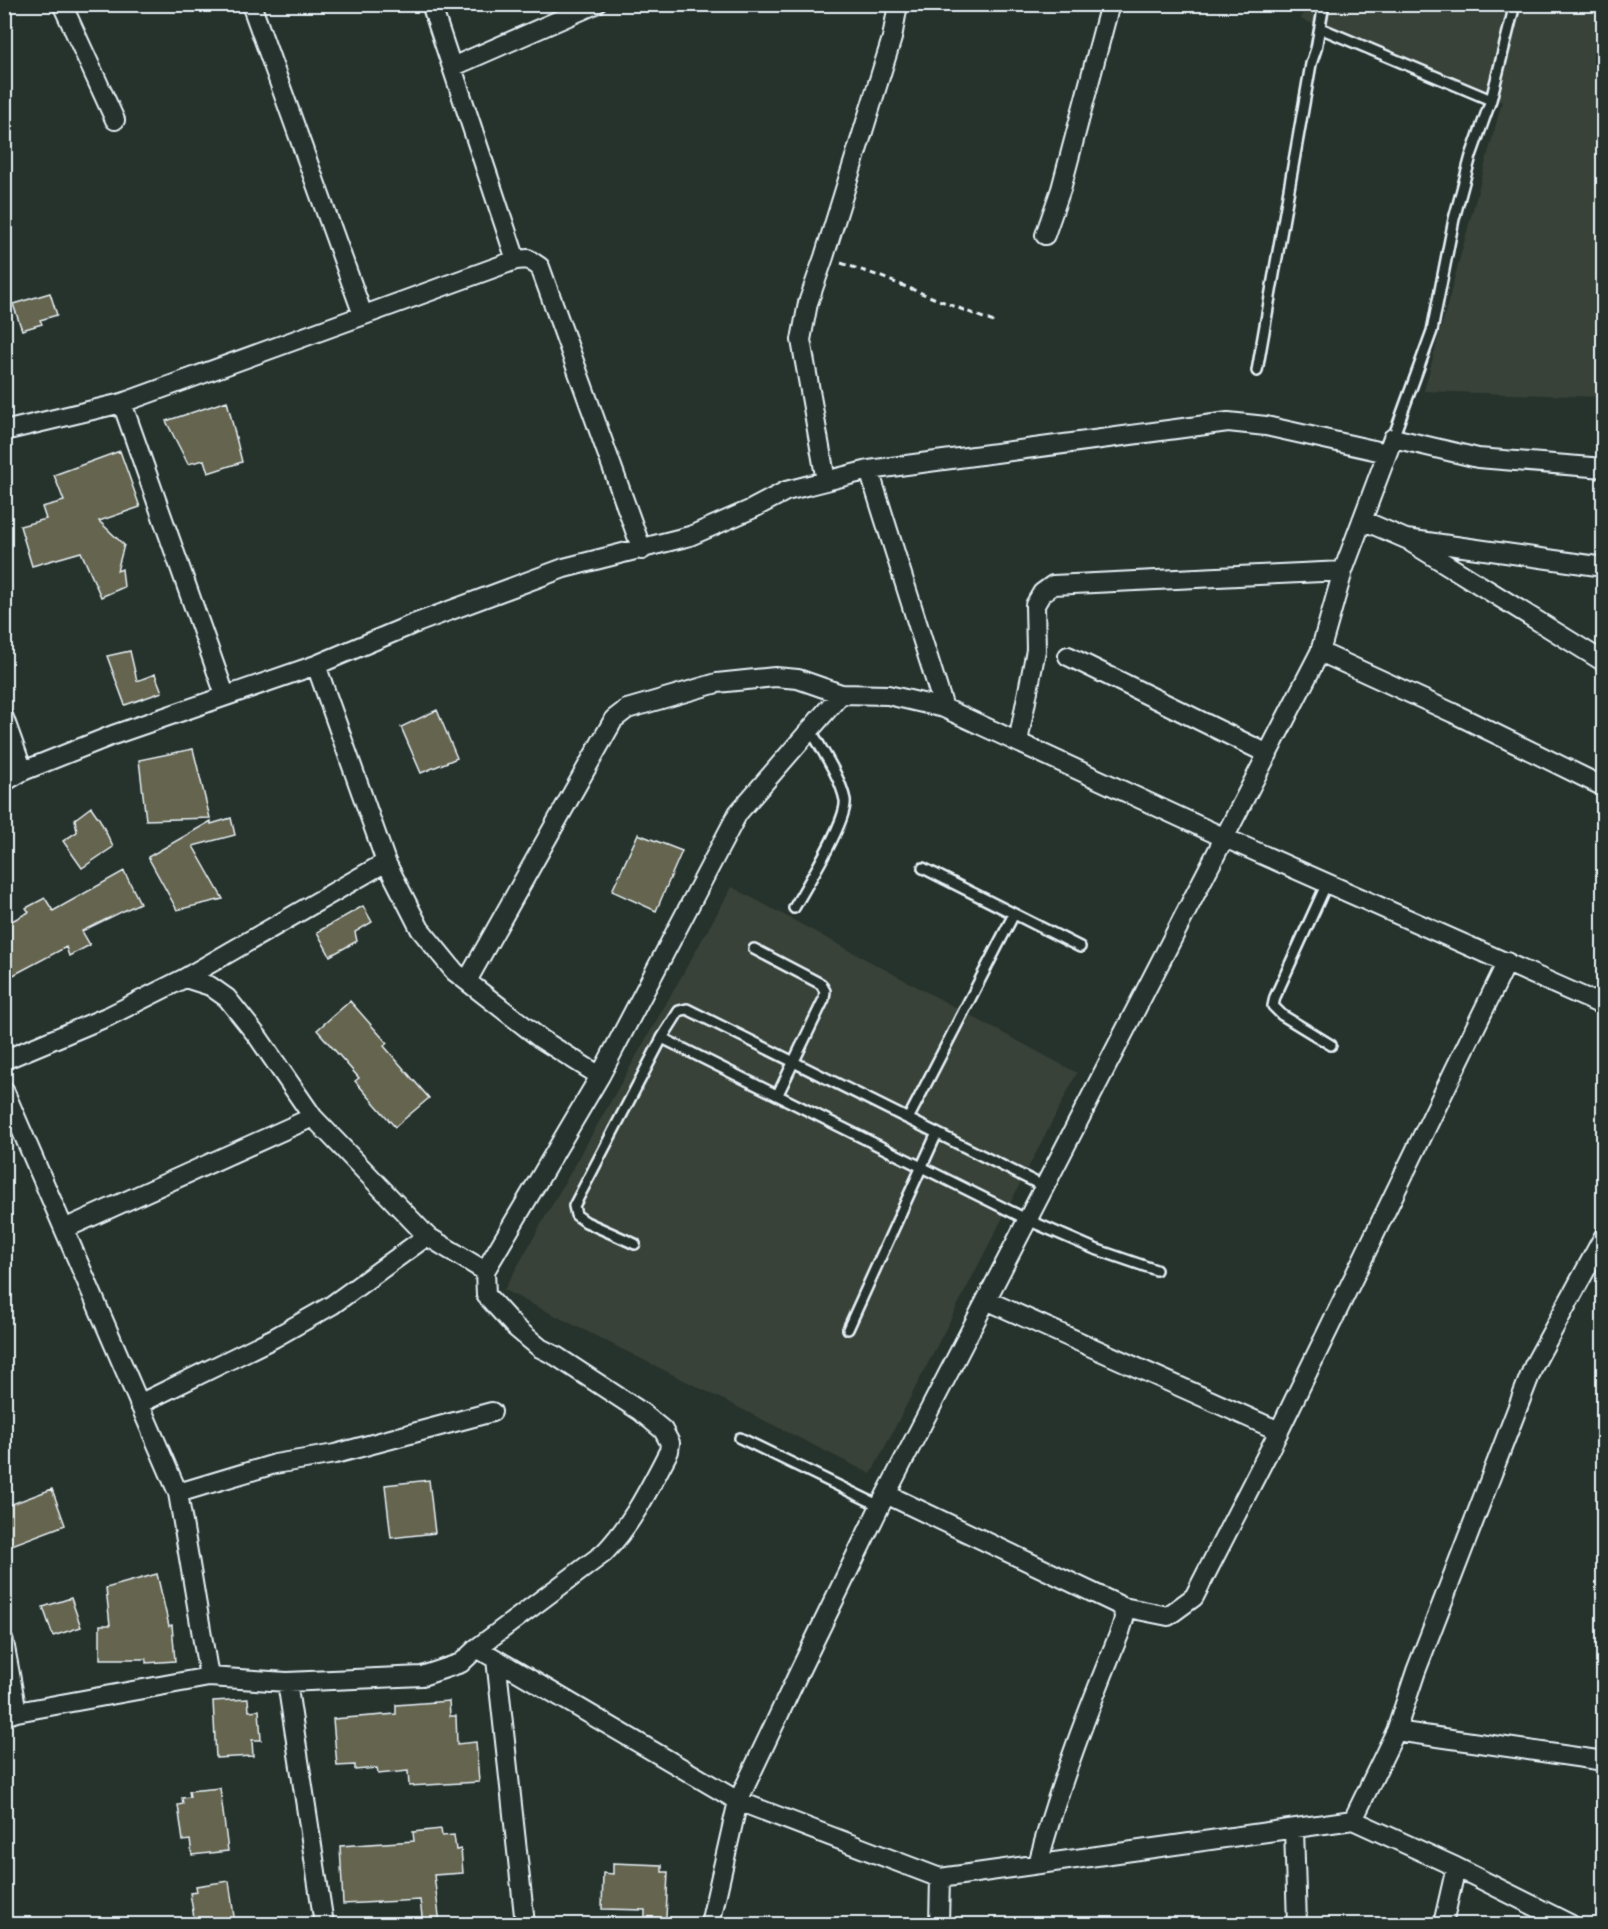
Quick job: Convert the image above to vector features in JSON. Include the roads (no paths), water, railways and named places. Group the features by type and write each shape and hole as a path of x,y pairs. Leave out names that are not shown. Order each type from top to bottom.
{"street":[{"path":"62,4 115,120"},
{"path":"251,4 363,315"},
{"path":"431,4 516,260"},
{"path":"452,67 596,4"},
{"path":"826,481 801,340 808,303 892,38 898,4"},
{"path":"1045,235 1061,189 1110,4"},
{"path":"4,431 122,403 516,260 528,259 540,267 642,550"},
{"path":"122,403 225,695"},
{"path":"4,782 23,771 113,735 316,665 411,625 564,568 690,536 752,509 786,491 869,470 1228,422 1478,458 1604,468"},
{"path":"710,1924 738,1800 883,1500 1320,652 1343,571 1390,446"},
{"path":"869,470 944,708"},
{"path":"1362,520 1406,539 1604,662"},
{"path":"1406,539 1604,567"},
{"path":"1018,742 1036,650 1035,605 1042,593 1053,585 1343,571"},
{"path":"1320,652 1453,712 1604,787"},
{"path":"1068,656 1268,754"},
{"path":"316,665 386,862 420,929 455,972 541,1039 600,1076"},
{"path":"467,981 614,719 627,709 674,694 717,683 775,677 798,679 840,694 888,694 944,708 1225,838 1604,1006"},
{"path":"4,1642 11,1714 209,1677 287,1682 422,1676 460,1663 604,1553 618,1538 643,1501 669,1450 670,1443 663,1430 640,1411 540,1348 515,1327 486,1295 485,1271 600,1076 738,813 840,694"},
{"path":"4,718 23,771"},
{"path":"4,1060 109,1016 185,978 386,862"},
{"path":"883,1500 1123,1608 1168,1616 1194,1597 1279,1431 1507,962"},
{"path":"185,978 210,986 227,999 258,1037 313,1117 427,1236 485,1271"},
{"path":"4,1090 178,1493 209,1677"},
{"path":"64,1229 313,1117"},
{"path":"139,1404 274,1338 332,1305 427,1236"},
{"path":"1353,1821 1396,1731 1416,1671 1534,1365 1604,1236"},
{"path":"986,1300 1279,1431"},
{"path":"178,1493 275,1464 335,1454 492,1412"},
{"path":"1038,1864 1049,1821 1067,1768 1120,1632 1124,1619 1123,1608"},
{"path":"477,1648 738,1800 940,1878 1353,1821 1456,1867 1570,1924"},
{"path":"496,1659 525,1924"},
{"path":"287,1682 324,1924"},
{"path":"1396,1731 1604,1761"},
{"path":"1294,1829 1297,1924"},
{"path":"1443,1924 1456,1867"},
{"path":"939,1924 940,1878"}],"lane":[{"path":"1257,371 1323,4"},
{"path":"1390,446 1432,331 1454,219 1471,156 1491,100 1515,4"},
{"path":"1320,28 1491,100"},
{"path":"794,908 840,823 845,804 842,788 811,730"},
{"path":"923,868 1080,947"},
{"path":"1327,883 1273,1006 1282,1015 1330,1045"},
{"path":"909,1119 1014,914"},
{"path":"754,949 821,984 825,991 824,999 778,1094"},
{"path":"634,1244 586,1222 576,1215 573,1206 662,1038 679,1011 687,1009 1045,1187"},
{"path":"662,1038 1028,1220 1095,1249 1156,1269"},
{"path":"848,1329 937,1133"},
{"path":"740,1438 883,1500"}]}
